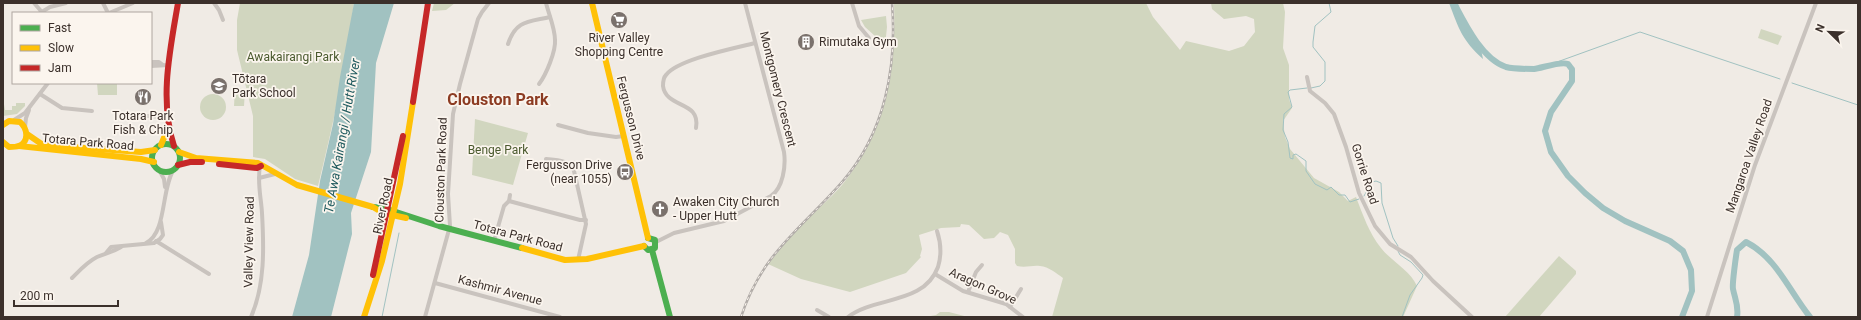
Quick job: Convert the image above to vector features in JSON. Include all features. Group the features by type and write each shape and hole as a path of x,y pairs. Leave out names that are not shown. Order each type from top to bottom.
{"main road":[{"path":"168,128 161,145 155,150 153,156 154,162 158,168 166,171 176,167 180,159 179,152 174,146 168,128 166,65 178,3"},
{"name":"River Road","path":"364,317 375,288 391,212 406,123 411,109 428,3"},
{"name":"Fergusson Drive","path":"592,3 648,238"},
{"path":"4,122 14,120 19,121 25,126 27,134 24,143 19,146"},
{"name":"Totara Park Road","path":"27,134 44,145 141,152 155,150"},
{"name":"Totara Park Road","path":"3,142 9,147 19,146 141,159 154,162"},
{"path":"161,145 168,144 174,146"},
{"name":"Totara Park Road","path":"179,152 196,158 254,162 297,185 449,229 565,260 577,260 644,246"},
{"name":"Totara Park Road","path":"176,167 197,162 257,168 260,166"},
{"path":"648,238 653,239 656,242 655,248 652,250 647,249 644,246 644,242 648,238"},
{"path":"652,250 670,317"}],"street":[{"path":"34,3 41,12 50,7 66,3"},
{"path":"103,3 108,12"},
{"path":"111,12 133,3"},
{"path":"214,3 223,20"},
{"name":"Clouston Park Road","path":"425,317 449,229 448,194 454,109 461,77 478,19 489,3"},
{"path":"540,84 555,44 546,3"},
{"name":"Montgomery Crescent","path":"656,242 674,233 724,221 771,196 777,190 784,166 784,156 745,3"},
{"path":"852,3 859,26 869,38"},
{"name":"Mangaroa Valley Road","path":"1707,317 1755,165 1816,3"},
{"path":"508,44 513,32 518,26 550,17"},
{"path":"696,128 696,117 692,110 673,101 666,95 663,85 665,75 675,68 698,58 755,43"},
{"path":"152,62 159,62 166,65"},
{"path":"152,66 166,65"},
{"name":"Gorrie Road","path":"1307,77 1310,91 1325,103 1334,114 1346,147 1359,192 1368,215 1377,229 1394,247 1403,251 1472,317"},
{"path":"14,120 23,115 47,84"},
{"path":"40,94 62,108 92,111"},
{"path":"25,126 26,118 33,103"},
{"path":"128,115 167,117"},
{"path":"558,125 588,133 619,137 624,136"},
{"path":"546,160 564,162 572,167 586,220 586,228 577,260"},
{"name":"Valley View Road","path":"251,317 262,284 262,213 259,178 260,166"},
{"path":"146,243 152,239 160,222 166,189 176,167"},
{"path":"158,168 164,179 166,189"},
{"path":"259,178 275,174"},
{"path":"494,241 504,206 509,201 510,194"},
{"path":"509,201 580,220 586,220"},
{"path":"72,278 90,261 106,253 111,246 156,241 163,235 160,222"},
{"path":"848,317 858,310 916,292 926,285 935,274 941,253 937,231"},
{"path":"156,241 209,274"},
{"path":"968,292 976,272 982,265"},
{"name":"Aragon Grove","path":"935,274 968,292 1010,307 1023,317"},
{"name":"Kashmir Avenue","path":"435,283 560,317"},
{"path":"1010,307 1021,289"},
{"path":"817,310 830,317"}],"green space":[{"name":"Awakairangi Park","path":"240,3 354,3 339,95 318,186 295,179 265,159 253,157 253,116 237,50 237,20"},
{"path":"434,3 455,3 446,10 432,11"},
{"path":"894,3 1146,3 1153,17 1180,50 1186,41 1229,51 1244,46 1255,32 1254,19 1246,16 1224,19 1212,9 1211,3 1283,3 1285,12 1283,48 1289,65 1289,99 1292,108 1283,121 1285,137 1290,149 1314,178 1339,192 1348,201 1356,197 1367,224 1381,248 1414,280 1417,286 1403,317 1052,317 1063,278 1052,270 1043,267 1017,266 1015,263 1015,249 1008,235 1000,232 994,238 984,239 969,225 961,224 960,227 941,228 919,235 922,249 921,257 906,273 850,292 801,279 768,264 795,232 842,185 857,164 869,143 879,121 886,99 890,77 893,53"},
{"path":"886,16 887,27 885,46 872,43 875,36 865,27 861,20"},
{"path":"1761,29 1782,36 1778,45 1758,38"},
{"path":"97,84 117,84 117,95 98,95"},
{"path":"235,88 245,89 244,106 234,106"},
{"path":"213,94 222,98 226,107 222,116 213,120 204,116 200,107 204,98"},
{"path":"3,98 5,110 12,110 12,106 16,106 16,103 25,103 25,106 17,114 3,116"},
{"name":"Benge Park","path":"475,119 528,133 513,185 472,175"},
{"path":"1559,256 1576,271 1576,274 1539,317 1505,317"},
{"path":"940,312 949,312 968,317 925,317 936,315"}],"water":[{"name":"Te Awa Kairangi / Hutt River","path":"354,3 394,3 376,63 371,152 351,213 352,234 331,317 292,317 309,255 320,181 333,124"},
{"path":"1449,3 1458,3 1460,19 1480,44 1483,59 1470,46 1462,34"}],"waterway":[{"path":"1311,88 1320,86 1325,81 1325,62 1313,47 1313,42 1315,26 1331,12 1329,3"},
{"path":"1454,3 1475,40 1489,57 1497,63 1509,68 1520,69 1531,69 1565,63 1572,69 1572,81 1551,112 1545,131 1551,152 1568,176 1603,208 1625,221 1670,241 1683,251 1691,270 1692,291 1682,317"},
{"path":"1546,66 1640,32 1780,79"},
{"path":"1792,83 1858,105"},
{"path":"1307,88 1290,90 1288,92 1292,107 1284,114 1283,130 1288,142 1290,158 1293,159 1293,155 1296,154 1306,161 1306,171 1315,184 1327,190 1331,187 1339,195 1345,195 1350,202 1359,199"},
{"path":"1364,196 1372,182 1376,181 1381,183 1382,203 1393,238 1398,246"},
{"path":"382,317 399,233"},
{"path":"1737,317 1737,306 1733,289 1734,270 1737,250 1746,242 1757,249 1774,266 1810,317"},
{"path":"1398,251 1400,255 1411,262 1423,275 1410,295 1402,317"}],"railway":[{"path":"741,317 750,295 771,259 797,229 842,182 857,163 869,142 878,121 890,75 893,27 892,3"}],"traffic: fast":[{"path":"166,144 176,148 180,158 176,168 166,172 156,168 152,158 156,148 166,144"},
{"path":"373,207 384,208 439,226 522,248"},
{"path":"644,246 648,250 655,248 655,240 648,238"},
{"path":"652,250 670,317"}],"traffic: slow":[{"path":"592,3 648,238"},
{"path":"364,317 382,261 400,184 413,102"},
{"path":"3,125 9,121 20,122 26,131 25,141 19,146 9,147 3,142"},
{"path":"161,145 168,128"},
{"path":"27,134 43,145 141,152 155,150"},
{"path":"19,146 141,159 154,162"},
{"path":"179,152 196,158 258,163 297,185 373,207 383,213 406,218"},
{"path":"522,248 565,260 587,259 644,246"}],"traffic: jam":[{"path":"174,146 167,111 167,75 178,3"},
{"path":"413,102 428,3"},
{"path":"373,275 403,136"},
{"path":"178,165 190,162 202,162"},
{"path":"219,164 257,168 261,166"}],"place":[{"name":"River Valley Shopping Centre","path":"619,20"},
{"name":"Rimutaka Gym","path":"806,42"},
{"name":"Tōtara Park School","path":"219,86"},
{"name":"Totara Park Fish & Chip","path":"143,97"},
{"name":"Fergusson Drive (near 1055)","path":"625,172"},
{"name":"Awaken City Church - Upper Hutt","path":"660,209"}],"district":[{"name":"Clouston Park","path":"498,99"}]}
